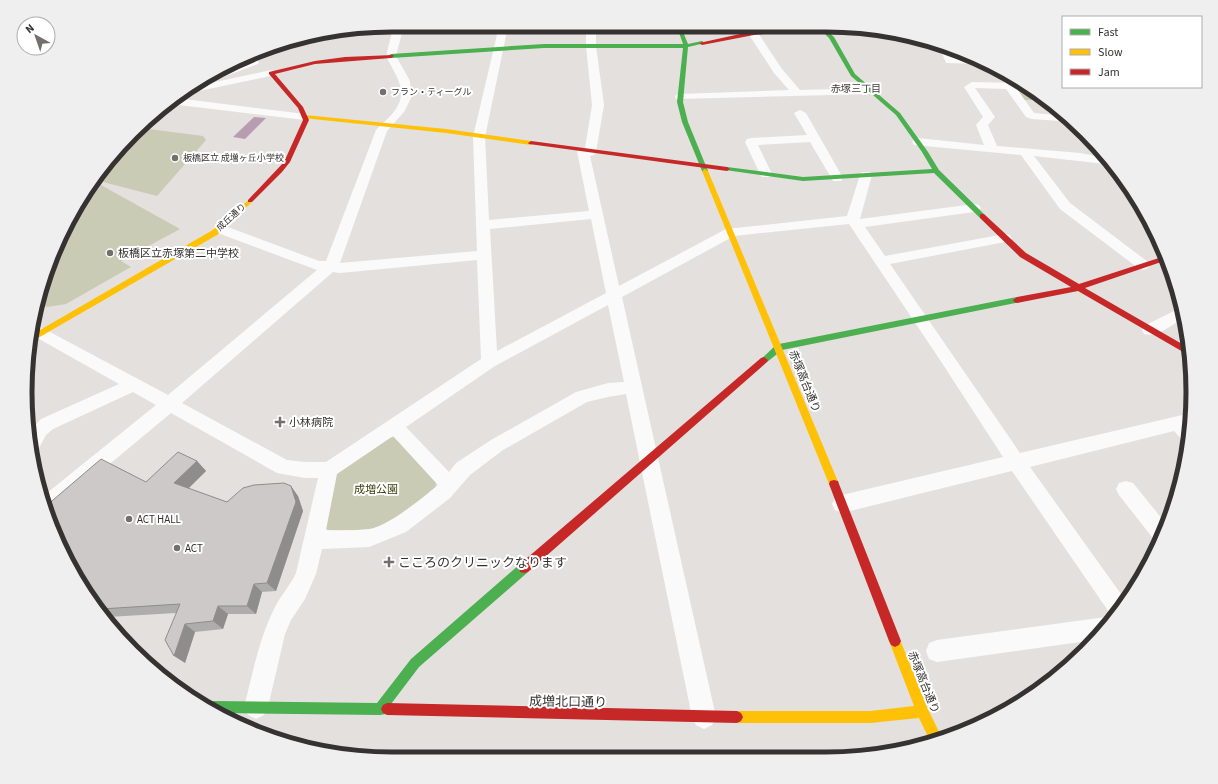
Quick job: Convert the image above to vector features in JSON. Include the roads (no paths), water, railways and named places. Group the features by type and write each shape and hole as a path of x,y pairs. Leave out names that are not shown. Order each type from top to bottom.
{"street":[{"path":"49,502 330,268 382,130 405,104 406,84 391,56 397,32"},
{"path":"489,362 479,137 502,32"},
{"path":"591,32 591,46 598,105 586,151 596,214 704,717"},
{"name":"赤塚高台通り","path":"681,32 686,46 680,97 685,122 779,347 842,504 922,711 934,735"},
{"path":"198,89 271,73 286,68 331,61 498,48 686,46 743,32"},
{"path":"752,32 778,71 797,93"},
{"path":"825,32 831,37 853,76 898,114 936,170 1025,257 1183,350"},
{"path":"946,52 950,60 967,61"},
{"path":"253,60 271,73 301,108 305,117"},
{"path":"992,148 982,125 989,117 969,87 972,85 1015,86"},
{"path":"1009,86 1030,115 1036,117 1060,118"},
{"path":"680,97 871,91"},
{"path":"179,102 305,117 446,131 479,137 806,179 936,170"},
{"path":"800,113 837,178"},
{"name":"成丘通り","path":"37,333 220,229 284,166 306,120 305,117"},
{"path":"766,174 751,142 814,138"},
{"path":"918,142 1080,156 1101,160"},
{"path":"1025,152 1065,206 1143,265"},
{"path":"866,175 855,222 989,423 1116,605"},
{"path":"37,334 132,384 284,467 305,470 329,470 489,362 731,232 855,222 974,208"},
{"path":"483,225 596,214"},
{"path":"220,229 317,265 330,268 484,255"},
{"path":"881,261 1005,238"},
{"path":"380,709 415,664 779,347 1077,288 1161,260"},
{"path":"1150,330 1177,315"},
{"path":"35,439 40,430 47,424 121,391 132,384"},
{"path":"314,540 369,538 399,526 450,485 463,469 496,445 571,402 594,393 634,386"},
{"path":"842,504 1184,422"},
{"path":"394,426 450,485"},
{"path":"256,707 274,634 283,613 298,592 304,580 329,470"},
{"path":"1126,489 1159,531"},
{"path":"937,651 1097,629"},
{"name":"成増北口通り","path":"218,707 380,709 704,717 870,717 922,711"}],"place":[{"name":"フラン・ティーグル","path":"383,92"},
{"name":"板橋区立 成増ヶ丘小学校","path":"175,158"},
{"name":"板橋区立赤塚第二中学校","path":"110,253"},
{"name":"小林病院","path":"280,422"},
{"name":"ACT HALL","path":"129,519"},
{"name":"ACT","path":"177,548"},
{"name":"こころのクリニックなります","path":"389,562"}],"district":[{"name":"赤塚三丁目","path":"856,88"}],"park label":[{"name":"成増公園","path":"376,489"}]}
